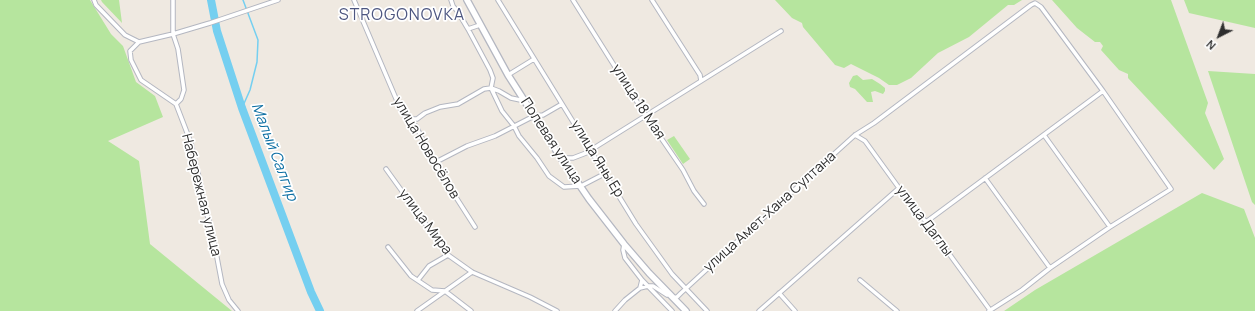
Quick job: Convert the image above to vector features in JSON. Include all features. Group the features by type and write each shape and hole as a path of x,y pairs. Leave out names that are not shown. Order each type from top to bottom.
{"main road":[{"name":"Полевая улица","path":"467,0 508,75 561,158 624,244 649,273 686,311"}],"street":[{"path":"94,0 96,5 125,35 139,42"},
{"path":"173,0 174,34 178,49 184,90 181,99 176,104 141,80 131,60 130,51 139,42 174,34 218,21 278,0"},
{"name":"улица Новосёлов","path":"354,0 400,108 408,119 416,126 434,163 475,227"},
{"path":"451,0 490,70 492,78 491,88 502,111 514,126 518,136 537,158 549,176 564,187 581,186 606,173"},
{"name":"улица Яны Ер","path":"498,0 606,173 636,224 662,260 707,311"},
{"name":"улица 18 Мая","path":"573,0 694,191 704,204"},
{"path":"652,0 700,75 701,81"},
{"name":"улица Амет-Хана Султана","path":"673,298 677,297 686,289 855,135 874,123 1035,3 1041,7 1103,90"},
{"path":"468,29 480,25"},
{"path":"561,158 580,156 781,31"},
{"path":"508,75 534,59"},
{"path":"408,119 417,119 425,113 440,107 458,104 484,89 491,88 511,98 525,101"},
{"path":"926,222 1103,90 1171,189 1110,227 1050,268 1022,290 989,311"},
{"name":"Набережная улица","path":"176,104 191,143 202,186 203,204 211,226 220,275 229,300 238,311"},
{"path":"434,163 467,146 495,136 534,116 543,115 562,104"},
{"path":"416,126 417,119"},
{"name":"улица Даглы","path":"855,135 866,141 989,311"},
{"path":"1044,135 1110,227"},
{"name":"улица Мира","path":"386,169 448,255 472,272 530,297 557,311"},
{"path":"985,178 1050,268"},
{"path":"759,311 899,188"},
{"path":"624,244 623,250 625,258 642,280 672,311"},
{"path":"388,247 411,276 432,290 445,291 471,311"},
{"path":"418,280 429,266 448,255"},
{"path":"417,311 472,272"},
{"path":"640,288 642,280"},
{"path":"860,280 897,311"},
{"path":"615,311 625,300 640,288 648,286 653,286 673,298"},
{"path":"779,293 795,311"}],"green space":[{"path":"0,0 90,0 111,34 123,46 136,82 155,96 163,117 108,141 139,161 150,244 232,311 0,311"},
{"path":"101,0 119,0 122,23 102,2"},
{"path":"775,0 1022,0 1014,5 1008,5 969,37 938,53 911,78 897,85 889,85 879,78 851,64 844,68 835,65 803,27 802,23 792,18"},
{"path":"1052,0 1171,0 1208,103 1205,113 1224,159 1214,170 1128,78 1128,74 1119,70 1101,50 1103,46 1100,42 1095,42 1077,28"},
{"path":"1184,0 1255,0 1255,28 1189,13"},
{"path":"1208,71 1255,74 1255,205 1252,202"},
{"path":"857,75 863,80 872,79 885,88 885,91 883,94 875,91 871,92 873,102 867,102 855,89 850,87 849,83 853,76"},
{"path":"674,136 690,159 683,164 667,140"},
{"path":"1202,193 1244,209 1255,238 1255,311 1004,311 1035,290"}],"waterway":[{"name":"Малый Салгир","path":"211,0 217,31 242,108 311,292 320,311"},
{"path":"242,108 250,90 257,62 258,40 243,0"}],"district":[{"name":"STROGONOVKA","path":"402,16"}]}
